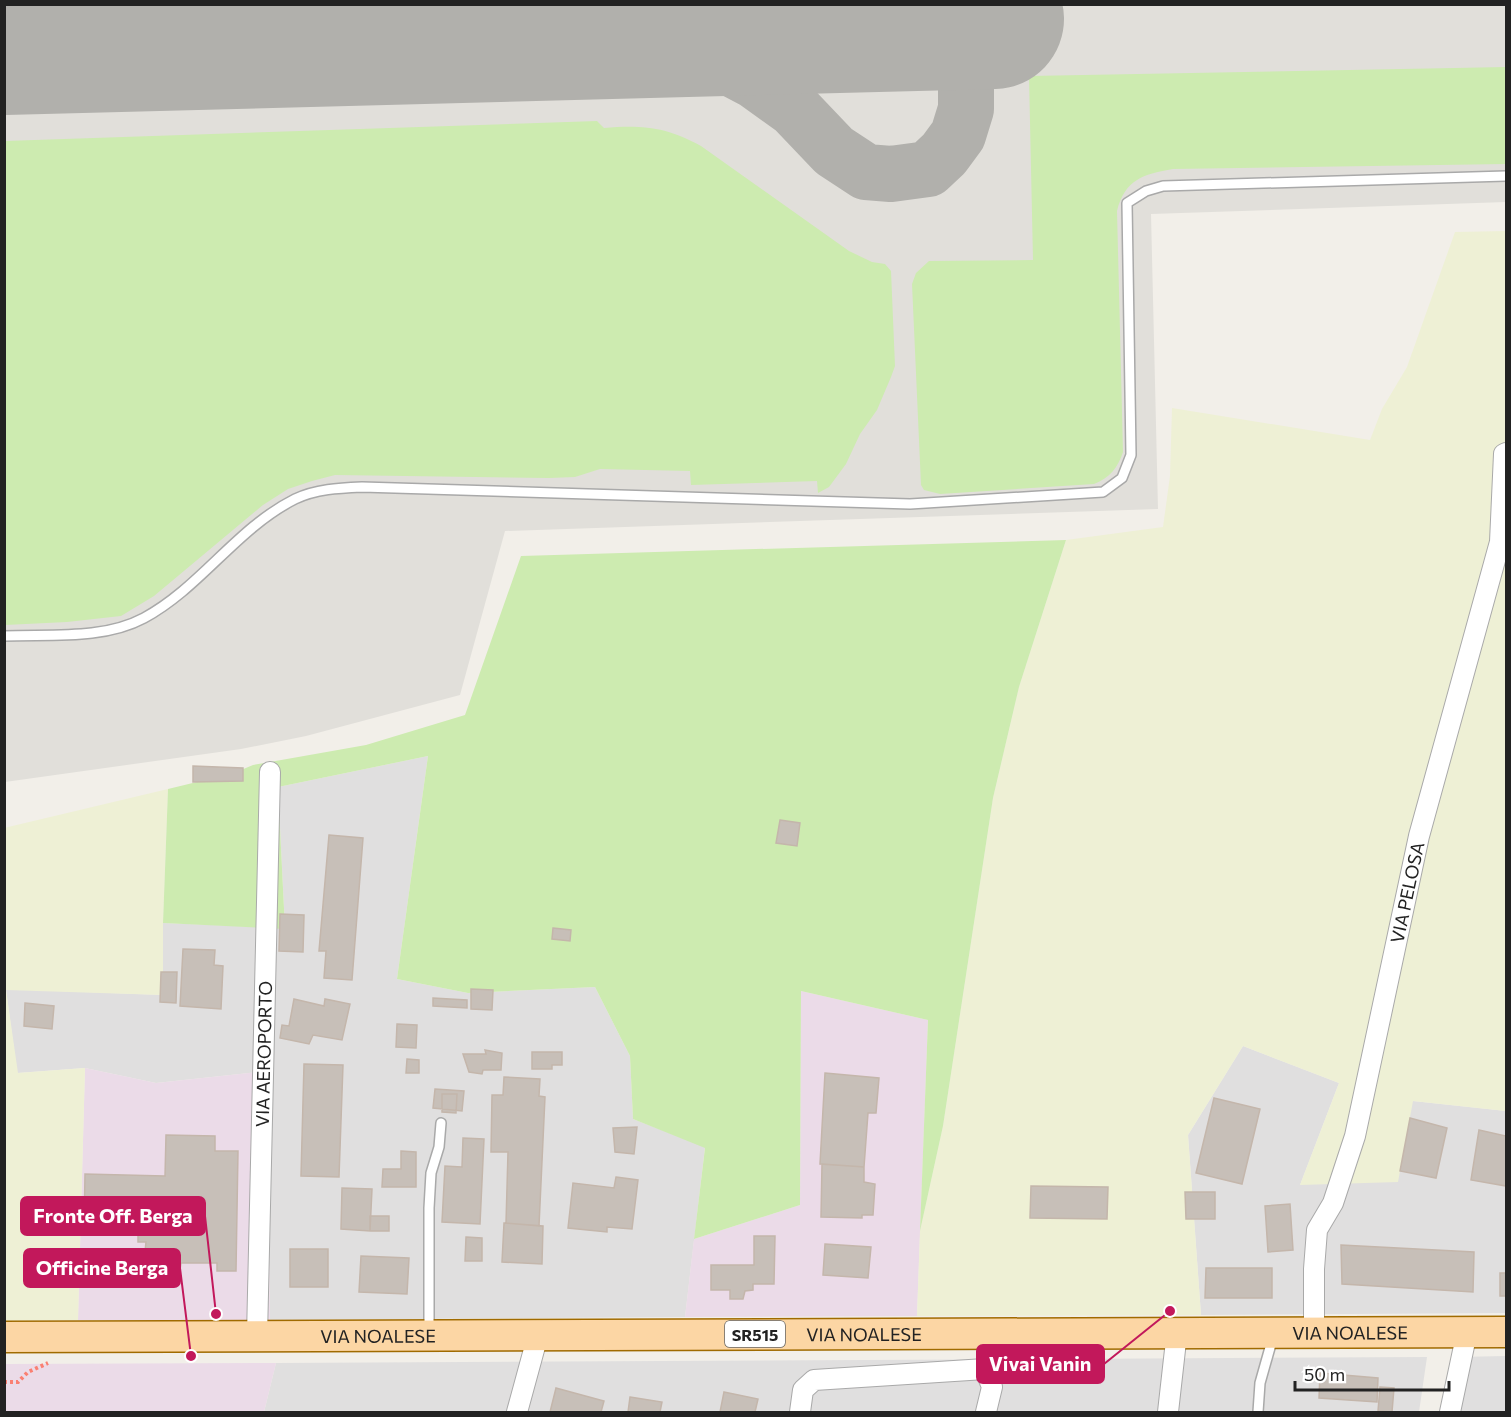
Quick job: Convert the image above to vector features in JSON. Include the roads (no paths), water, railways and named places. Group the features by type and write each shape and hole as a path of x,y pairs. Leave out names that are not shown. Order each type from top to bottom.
{"main road":[{"name":"VIA NOALESE","path":"4,1337 1506,1332"}],"street":[{"name":"VIA PELOSA","path":"1314,1332 1314,1269 1317,1230 1333,1203 1355,1136 1419,836 1500,542 1504,454 1506,453"},
{"name":"VIA AEROPORTO","path":"257,1336 270,772"},
{"path":"986,1413 992,1388 990,1377 985,1370 990,1332"},
{"path":"1168,1413 1177,1332"},
{"path":"1450,1413 1467,1332"},
{"path":"518,1413 538,1335"},
{"path":"800,1413 803,1390 814,1380 985,1370"}],"lane":[{"path":"4,636 98,632 120,628 144,618 166,603 270,514 296,499 325,489 362,487 910,504 1103,492 1122,478 1131,455 1127,203 1146,191 1163,186 1506,176"},
{"path":"429,1336 429,1196 431,1173 440,1148 441,1123"},
{"path":"1258,1413 1260,1383 1274,1332"}],"place":[{"name":"Vivai Vanin","path":"1170,1311"},
{"name":"Fronte Off. Berga","path":"216,1314"},
{"name":"Officine Berga","path":"191,1356"}]}
